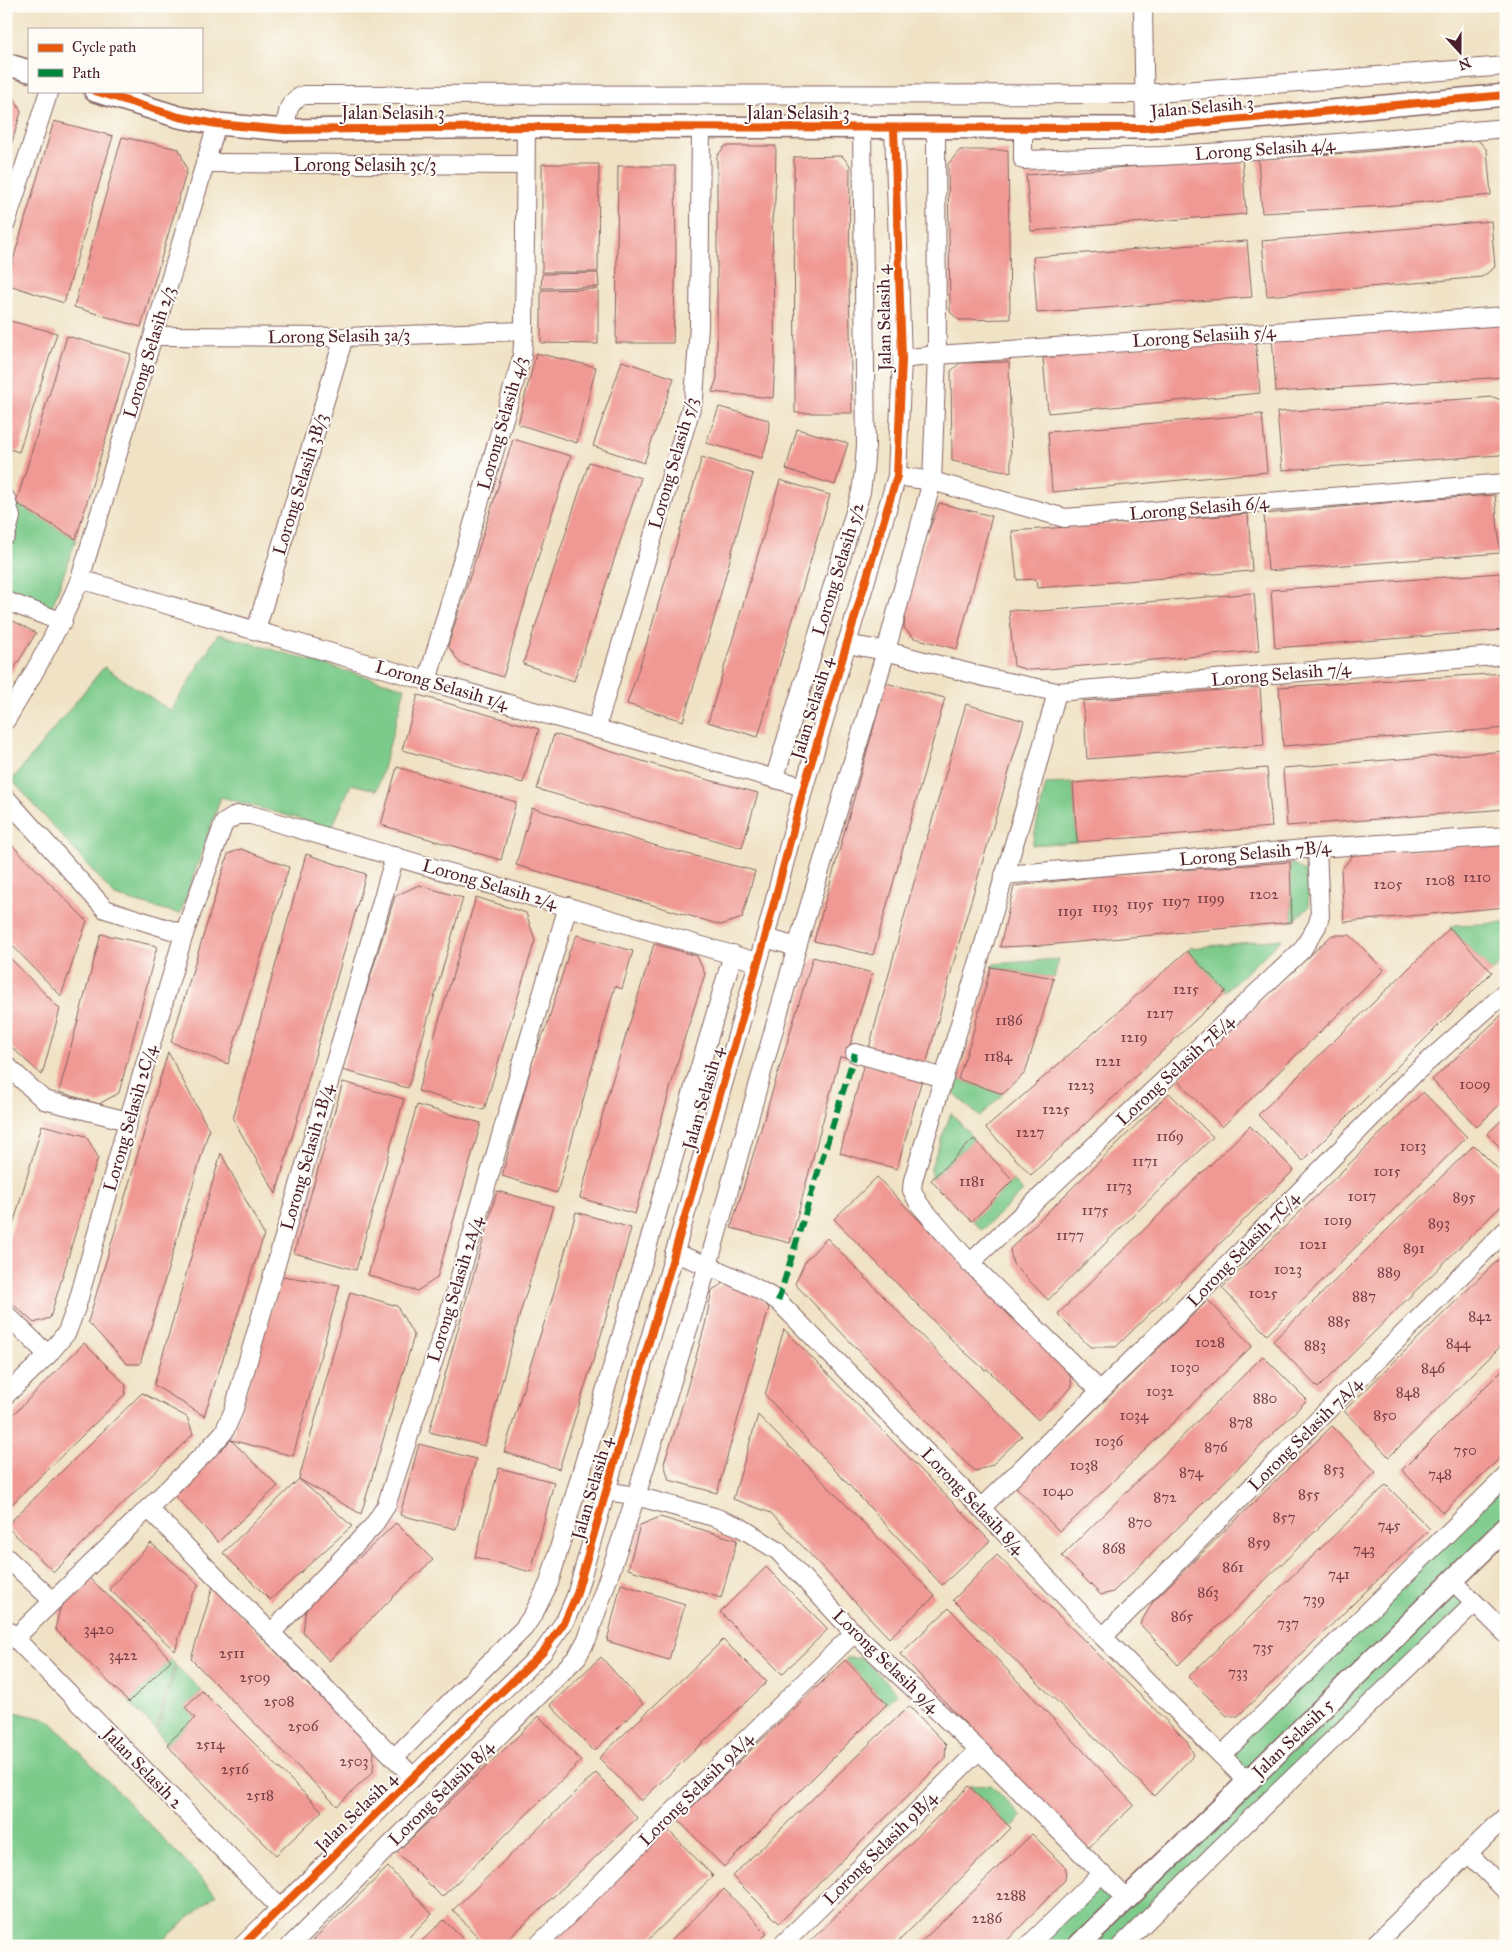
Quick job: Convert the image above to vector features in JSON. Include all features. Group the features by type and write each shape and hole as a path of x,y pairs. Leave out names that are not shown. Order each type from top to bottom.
{"street":[{"path":"1143,6 1145,128"},
{"path":"6,64 28,71"},
{"name":"Jalan Selasih 3","path":"285,130 290,104 297,98 304,96 1144,94 1506,66"},
{"path":"6,223 49,92"},
{"name":"Jalan Selasih 3","path":"98,92 179,117 217,124 285,130 526,127 701,129 1145,128 1506,96"},
{"name":"Lorong Selasih 2/3","path":"6,720 63,622 80,579 217,124"},
{"name":"Lorong Selasih 4/3","path":"427,681 522,357 524,331 526,127"},
{"name":"Lorong Selasih 4/4","path":"1023,127 1024,160 1161,156 1270,149 1506,128"},
{"name":"Lorong Selasih 5/2","path":"775,777 861,492 864,470 866,445 862,128"},
{"name":"Jalan Selasih 4","path":"242,1946 543,1652 565,1621 576,1596 765,938 804,787 897,476 902,359 894,128"},
{"name":"Lorong Selasih 8/4","path":"290,1946 577,1657 588,1637 636,1496 708,1265 797,947 886,651 932,481 938,355 936,128"},
{"name":"Lorong Selasih 5/3","path":"596,729 694,398 698,326 701,129"},
{"name":"Lorong Selasih 3c/3","path":"205,163 525,165"},
{"name":"Lorong Selasiih 5/4","path":"902,359 1506,316"},
{"name":"Lorong Selasih 3a/3","path":"154,336 344,337 524,331"},
{"name":"Lorong Selasih 3B/3","path":"256,630 344,337"},
{"name":"Lorong Selasih 6/4","path":"897,476 932,481 1065,518 1506,484"},
{"path":"6,499 11,517 6,535"},
{"name":"Lorong Selasih 1/4","path":"80,579 427,681 775,777 804,787"},
{"path":"6,601 63,622"},
{"name":"Lorong Selasih 7/4","path":"846,644 886,651 988,678 1057,692 1506,654"},
{"path":"1057,692 913,1180 912,1190 919,1204 970,1263 1100,1391"},
{"path":"6,798 106,909 184,934"},
{"name":"Lorong Selasih 2/4","path":"224,823 237,815 251,815 757,962"},
{"name":"Lorong Selasih 2C/4","path":"6,1394 48,1355 67,1332 77,1306 128,1120 184,934 224,823"},
{"name":"Lorong Selasih 7B/4","path":"1004,875 1317,848 1506,836"},
{"name":"Lorong Selasih 7E/4","path":"970,1263 1302,950 1317,926 1320,916 1317,848"},
{"name":"Lorong Selasih 2B/4","path":"11,1633 53,1601 206,1452 224,1432 232,1412 396,856"},
{"name":"Lorong Selasih 2A/4","path":"271,1633 372,1526 386,1506 448,1316 568,906"},
{"path":"765,938 797,947"},
{"path":"394,1758 524,1628 549,1583 733,954"},
{"name":"Lorong Selasih 7C/4","path":"981,1508 1207,1286 1415,1073 1506,992"},
{"path":"855,1052 944,1078"},
{"path":"6,1065 44,1100 128,1120"},
{"name":"Lorong Selasih 7A/4","path":"1103,1637 1506,1230"},
{"name":"Lorong Selasih 8/4","path":"674,1253 708,1265 752,1285 778,1301 981,1508 1103,1637 1248,1782"},
{"path":"6,1314 48,1355"},
{"path":"1222,1755 1506,1476"},
{"name":"Lorong Selasih 9/4","path":"607,1491 636,1496 714,1517 740,1527 778,1551 854,1632 979,1750 1126,1898"},
{"path":"148,1508 413,1777"},
{"name":"Jalan Selasih 5","path":"1078,1946 1506,1528"},
{"path":"6,1557 53,1601"},
{"path":"1453,1581 1506,1634"},
{"name":"Jalan Selasih 5","path":"1121,1946 1475,1603"},
{"name":"Lorong Selasih 9A/4","path":"538,1946 854,1632"},
{"name":"Jalan Selasih 2","path":"11,1633 280,1908"},
{"name":"Lorong Selasih 9B/4","path":"781,1946 979,1750"},
{"path":"1224,1805 1244,1825"},
{"path":"1373,1946 1506,1816"},
{"path":"1469,1854 1506,1891"},
{"path":"1028,1946 1101,1874"}],"green space":[{"path":"16,503 76,539 51,610 6,584 6,535"},
{"path":"218,634 405,688 377,790 351,784 332,828 221,797 180,914 115,896 12,780 104,667 171,711"},
{"path":"1073,783 1077,842 1032,845 1046,784"},
{"path":"1290,862 1306,872 1309,907 1292,922"},
{"path":"1506,923 1506,959 1492,972 1450,928 1455,925"},
{"path":"1282,939 1226,991 1187,951 1190,948"},
{"path":"1059,959 1054,978 991,967 994,964"},
{"path":"958,1079 1003,1094 980,1117 954,1094"},
{"path":"951,1113 974,1139 931,1180 931,1167"},
{"path":"1013,1180 1023,1191 982,1230 972,1221"},
{"path":"1506,1476 1506,1528 1453,1581 1475,1603 1121,1946 1028,1946 1101,1874 1126,1898 1248,1782 1222,1755"},
{"path":"847,1658 863,1658 897,1693 887,1704 845,1660"},
{"path":"171,1660 175,1664 156,1730 129,1702"},
{"path":"176,1666 202,1691 185,1707 195,1718 167,1744 157,1732"},
{"path":"6,1710 49,1720 216,1894 157,1946 6,1946"},
{"path":"991,1785 1022,1817 1011,1828 969,1786"}],"building":[{"path":"6,90 11,91 21,112 7,159"},
{"path":"54,121 113,136 64,303 6,284"},
{"path":"122,137 179,149 187,170 141,327 74,307"},
{"path":"1478,140 1487,150 1491,195 1385,206 1262,213 1258,159 1363,152"},
{"path":"725,146 776,146 775,200 772,218 775,360 773,398 712,392 717,378 717,156"},
{"path":"960,150 1008,150 1010,319 959,320 950,312 948,164"},
{"path":"842,156 850,165 849,289 852,413 795,413 794,157"},
{"path":"1242,158 1246,214 1031,231 1026,175"},
{"path":"542,164 599,164 598,272 542,272"},
{"path":"618,166 675,166 676,255 673,343 616,343"},
{"path":"1491,221 1495,267 1482,277 1267,296 1262,241"},
{"path":"1247,241 1252,297 1037,313 1033,257"},
{"path":"598,273 599,287 541,288 542,274"},
{"path":"598,289 598,344 541,343 541,290"},
{"path":"1491,319 1503,328 1506,377 1276,392 1272,336"},
{"path":"6,320 57,333 19,452 6,448"},
{"path":"67,336 131,354 76,539 16,503"},
{"path":"1255,338 1260,393 1048,413 1043,358 1132,348"},
{"path":"536,353 596,367 577,443 518,424"},
{"path":"622,361 674,378 644,463 593,446"},
{"path":"1009,362 1011,472 952,461 951,371 960,363"},
{"path":"1493,397 1506,402 1506,448 1500,455 1282,470 1277,412"},
{"path":"719,407 769,420 768,439 762,458 706,443"},
{"path":"1262,414 1267,472 1052,492 1048,432"},
{"path":"797,429 848,443 835,485 786,469"},
{"path":"513,439 571,456 543,541 503,677 460,663 448,646"},
{"path":"702,457 753,474 712,626 683,721 627,704"},
{"path":"589,462 641,478 574,681 523,664"},
{"path":"780,480 830,495 758,737 708,722"},
{"path":"1495,495 1500,553 1268,571 1264,514"},
{"path":"939,503 992,516 957,649 914,638 904,628 905,615 922,549"},
{"path":"1248,514 1252,571 1037,588 1036,579 1017,580 1012,531"},
{"path":"1500,573 1504,630 1275,648 1271,590"},
{"path":"1254,593 1259,651 1047,669 1029,670 1014,666 1009,610 1042,611"},
{"path":"6,617 36,633 6,682"},
{"path":"1506,673 1506,728 1283,746 1279,687"},
{"path":"886,683 945,698 873,955 814,941"},
{"path":"1260,687 1264,745 1087,759 1083,701"},
{"path":"418,695 539,729 523,783 402,750"},
{"path":"966,704 1024,721 963,928 926,1065 869,1048 906,910"},
{"path":"554,734 675,771 758,793 742,848 537,789"},
{"path":"1506,751 1506,809 1287,826 1283,768"},
{"path":"397,767 516,802 501,860 381,825"},
{"path":"1267,768 1272,827 1077,842 1073,783"},
{"path":"532,808 667,849 755,871 742,918 721,925 516,865"},
{"path":"6,839 87,921 61,996 6,939"},
{"path":"1506,843 1506,907 1344,922 1341,870 1354,854"},
{"path":"241,849 289,867 228,1064 171,1042 228,854"},
{"path":"306,854 366,874 276,1194 233,1119"},
{"path":"1290,862 1292,922 1046,945 1000,947 1014,886 1112,875"},
{"path":"419,885 463,898 408,1088 342,1070 395,896"},
{"path":"476,897 526,913 535,940 484,1110 418,1091"},
{"path":"1450,928 1492,972 1303,1161 1258,1115"},
{"path":"101,934 157,946 119,1093 99,1104 59,1092"},
{"path":"577,935 633,951 622,989 615,986 557,1193 502,1176 534,1055 547,1025 569,952"},
{"path":"1332,935 1350,935 1384,970 1222,1127 1177,1080"},
{"path":"654,944 697,956 705,974 683,1043 635,1214 580,1198 608,1094"},
{"path":"1187,951 1226,991 1031,1175 986,1128"},
{"path":"6,954 60,1009 42,1075 6,1042"},
{"path":"813,957 872,973 846,1058 840,1057 790,1243 731,1228"},
{"path":"991,967 1054,978 1025,1073 1003,1094 958,1079"},
{"path":"1506,1011 1506,1098 1477,1127 1432,1080"},
{"path":"168,1052 209,1130 140,1364 127,1364 88,1322"},
{"path":"864,1063 922,1079 897,1169 840,1153"},
{"path":"343,1082 404,1099 356,1270 294,1253"},
{"path":"1423,1092 1467,1137 1267,1335 1222,1288"},
{"path":"1169,1093 1213,1137 1048,1300 1013,1264 1010,1249"},
{"path":"417,1105 481,1123 437,1278 417,1291 368,1275"},
{"path":"1506,1116 1506,1153 1487,1134"},
{"path":"42,1125 86,1136 98,1157 50,1318 34,1323 6,1298 6,1249"},
{"path":"1250,1126 1294,1170 1116,1347 1090,1347 1058,1314"},
{"path":"974,1139 1013,1180 972,1221 931,1180"},
{"path":"1474,1145 1506,1177 1506,1201 1318,1388 1273,1341"},
{"path":"221,1153 264,1235 204,1416 154,1385"},
{"path":"877,1177 942,1244 1069,1368 1072,1387 1038,1420 987,1369 985,1370 959,1347 834,1219"},
{"path":"497,1191 553,1206 521,1310 485,1446 429,1432"},
{"path":"576,1212 631,1228 602,1332 559,1469 504,1452 552,1299"},
{"path":"827,1238 971,1387 1022,1436 992,1465 976,1471 967,1464 795,1284 806,1260"},
{"path":"1506,1252 1506,1341 1389,1457 1344,1411"},
{"path":"282,1276 340,1285 293,1456 231,1440"},
{"path":"728,1281 750,1287 769,1308 717,1493 669,1480 664,1463 705,1325 712,1290"},
{"path":"350,1292 397,1306 414,1336 361,1514 299,1479"},
{"path":"1208,1300 1252,1346 1073,1520 1059,1531 1016,1487"},
{"path":"784,1329 990,1541 942,1585 765,1395"},
{"path":"6,1341 12,1347 9,1369 6,1372"},
{"path":"84,1343 126,1385 125,1394 6,1510 6,1422"},
{"path":"1263,1356 1307,1400 1113,1592 1101,1595 1062,1556"},
{"path":"1506,1366 1506,1452 1443,1513 1402,1470"},
{"path":"142,1393 187,1417 193,1434 54,1572 6,1526"},
{"path":"758,1415 935,1596 889,1638 771,1513 733,1499"},
{"path":"1332,1426 1376,1472 1178,1665 1140,1624 1154,1600"},
{"path":"231,1440 278,1486 218,1542 175,1496"},
{"path":"419,1444 476,1459 456,1529 400,1515"},
{"path":"499,1468 554,1482 531,1572 475,1557"},
{"path":"299,1479 352,1526 270,1600 223,1553"},
{"path":"1386,1485 1430,1529 1238,1716 1227,1716 1188,1677"},
{"path":"660,1517 737,1540 721,1598 628,1569 640,1525"},
{"path":"396,1523 433,1560 406,1584 329,1661 303,1632 306,1608"},
{"path":"151,1543 199,1585 192,1595 175,1651 109,1589"},
{"path":"997,1555 1187,1741 1194,1755 1154,1796 953,1600"},
{"path":"766,1567 828,1629 782,1674 720,1612"},
{"path":"89,1578 128,1614 171,1660 129,1702 55,1629 61,1605"},
{"path":"621,1584 685,1604 669,1660 607,1641"},
{"path":"213,1586 295,1672 374,1750 373,1772 337,1806 191,1659"},
{"path":"949,1608 1134,1805 1085,1851 900,1654"},
{"path":"723,1640 767,1682 641,1801 599,1758"},
{"path":"601,1657 643,1704 594,1751 550,1705"},
{"path":"845,1660 887,1704 724,1867 678,1820"},
{"path":"202,1691 322,1811 276,1855 180,1760 167,1744 195,1718 185,1707"},
{"path":"909,1706 946,1744 945,1759 779,1923 732,1876"},
{"path":"539,1716 581,1761 442,1897 397,1852"},
{"path":"596,1773 637,1818 501,1946 486,1946 453,1910"},
{"path":"969,1786 1011,1828 894,1946 805,1946"},
{"path":"667,1829 713,1876 642,1946 550,1946"},
{"path":"1032,1834 1066,1868 1065,1880 1002,1946 917,1946"},
{"path":"388,1867 432,1914 400,1946 307,1946"},
{"path":"724,1889 767,1933 754,1946 666,1946"},
{"path":"444,1920 470,1946 417,1946 431,1932"}],"marked path":[{"path":"778,1301 855,1053"}],"cycle path":[{"path":"98,92 179,117 217,124 285,130 526,127 1145,128 1506,95"},
{"path":"242,1946 543,1652 565,1621 576,1596 765,938 804,787 897,476 902,359 894,128"}]}
